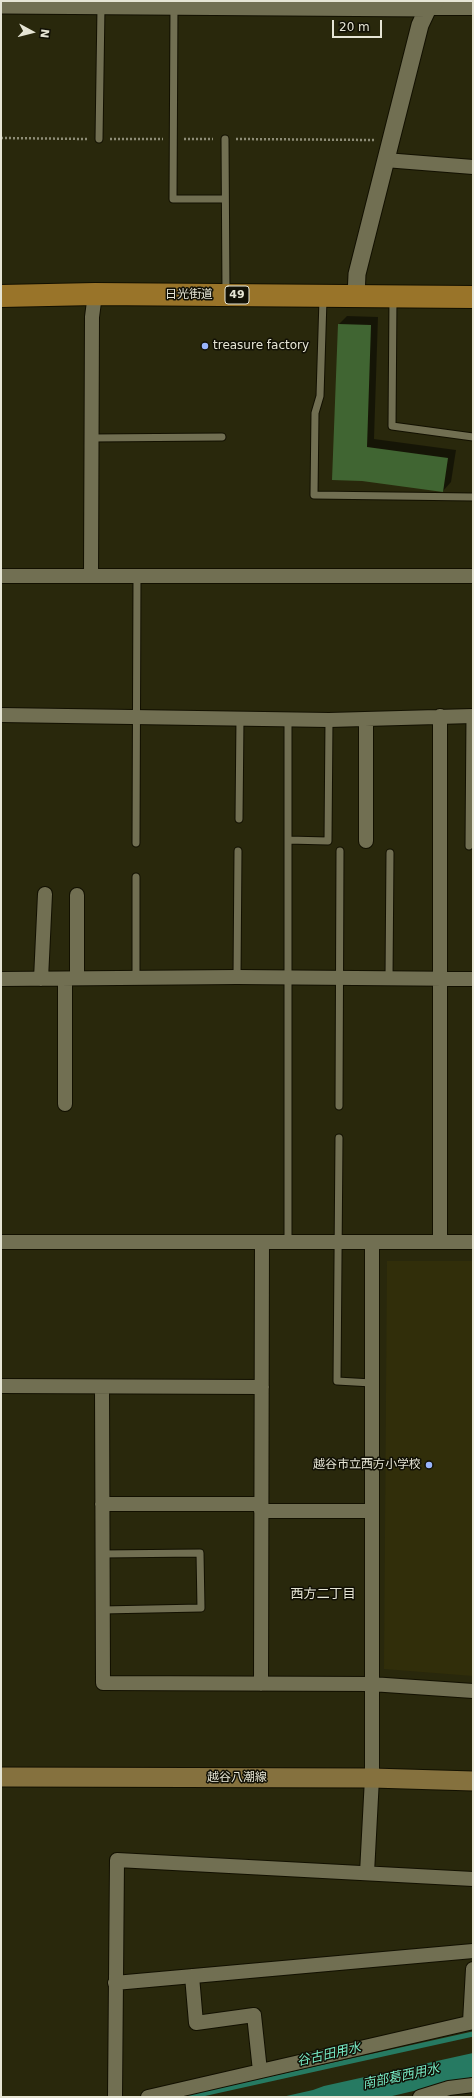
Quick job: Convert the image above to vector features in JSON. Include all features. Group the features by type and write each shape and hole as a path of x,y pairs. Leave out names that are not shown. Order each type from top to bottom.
{"main road":[{"name":"日光街道","path":"1,296 94,294 473,298"},
{"name":"越谷八潮線","path":"1,1777 372,1778 473,1781"}],"street":[{"path":"356,297 357,274 420,25 432,4"},
{"path":"1,5 174,6 432,4 473,8"},
{"path":"385,160 473,167"},
{"path":"91,576 92,317 94,294"},
{"path":"1,576 473,576"},
{"path":"1,715 288,720 366,720 440,716 472,716"},
{"path":"440,716 440,1242"},
{"path":"366,720 366,841"},
{"path":"42,979 44,894"},
{"path":"65,1104 71,978 77,895"},
{"path":"1,979 237,977 289,979 473,979"},
{"path":"1,1242 473,1242"},
{"path":"261,1684 262,1242"},
{"path":"367,1872 372,1778 372,1243"},
{"path":"1,1386 262,1387"},
{"path":"102,1387 103,1683 371,1684 473,1691"},
{"path":"102,1504 371,1511"},
{"path":"115,2097 117,1860 367,1872 473,1879"},
{"path":"115,1983 473,1951"},
{"path":"148,2097 471,2022 473,1969"},
{"path":"192,1976 196,2023 254,2015 260,2071"},
{"path":"428,2096 449,2088 473,2085"}],"lane":[{"path":"99,139 100,6"},
{"path":"174,6 173,199 225,199"},
{"path":"225,139 226,295"},
{"path":"323,297 320,396 315,413 314,495 473,497"},
{"path":"393,297 392,426 473,437"},
{"path":"92,438 222,437"},
{"path":"136,843 137,577"},
{"path":"469,846 472,716"},
{"path":"239,819 240,718"},
{"path":"288,720 288,1242"},
{"path":"288,840 328,841 330,720"},
{"path":"237,977 238,851"},
{"path":"339,1106 340,851"},
{"path":"389,978 390,854"},
{"path":"136,877 136,978"},
{"path":"339,1138 337,1381 372,1383"},
{"path":"102,1554 200,1553 201,1608 102,1610"}],"path":[{"path":"1,138 390,141"}],"shaded area":[{"name":"越谷市立西方小学校","path":"387,1261 473,1261 473,1676 384,1669"}],"water":[{"name":"南部葛西用水","path":"473,2053 473,2077 388,2097 282,2097 324,2086"}],"building":[{"path":"338,324 371,325 367,447 448,458 443,492 362,481 332,480"}],"waterway":[{"name":"谷古田用水","path":"189,2097 473,2034"}],"place":[{"name":"treasure factory","path":"205,346"},
{"name":"越谷市立西方小学校","path":"429,1465"}],"district":[{"name":"西方二丁目","path":"323,1595"}]}
